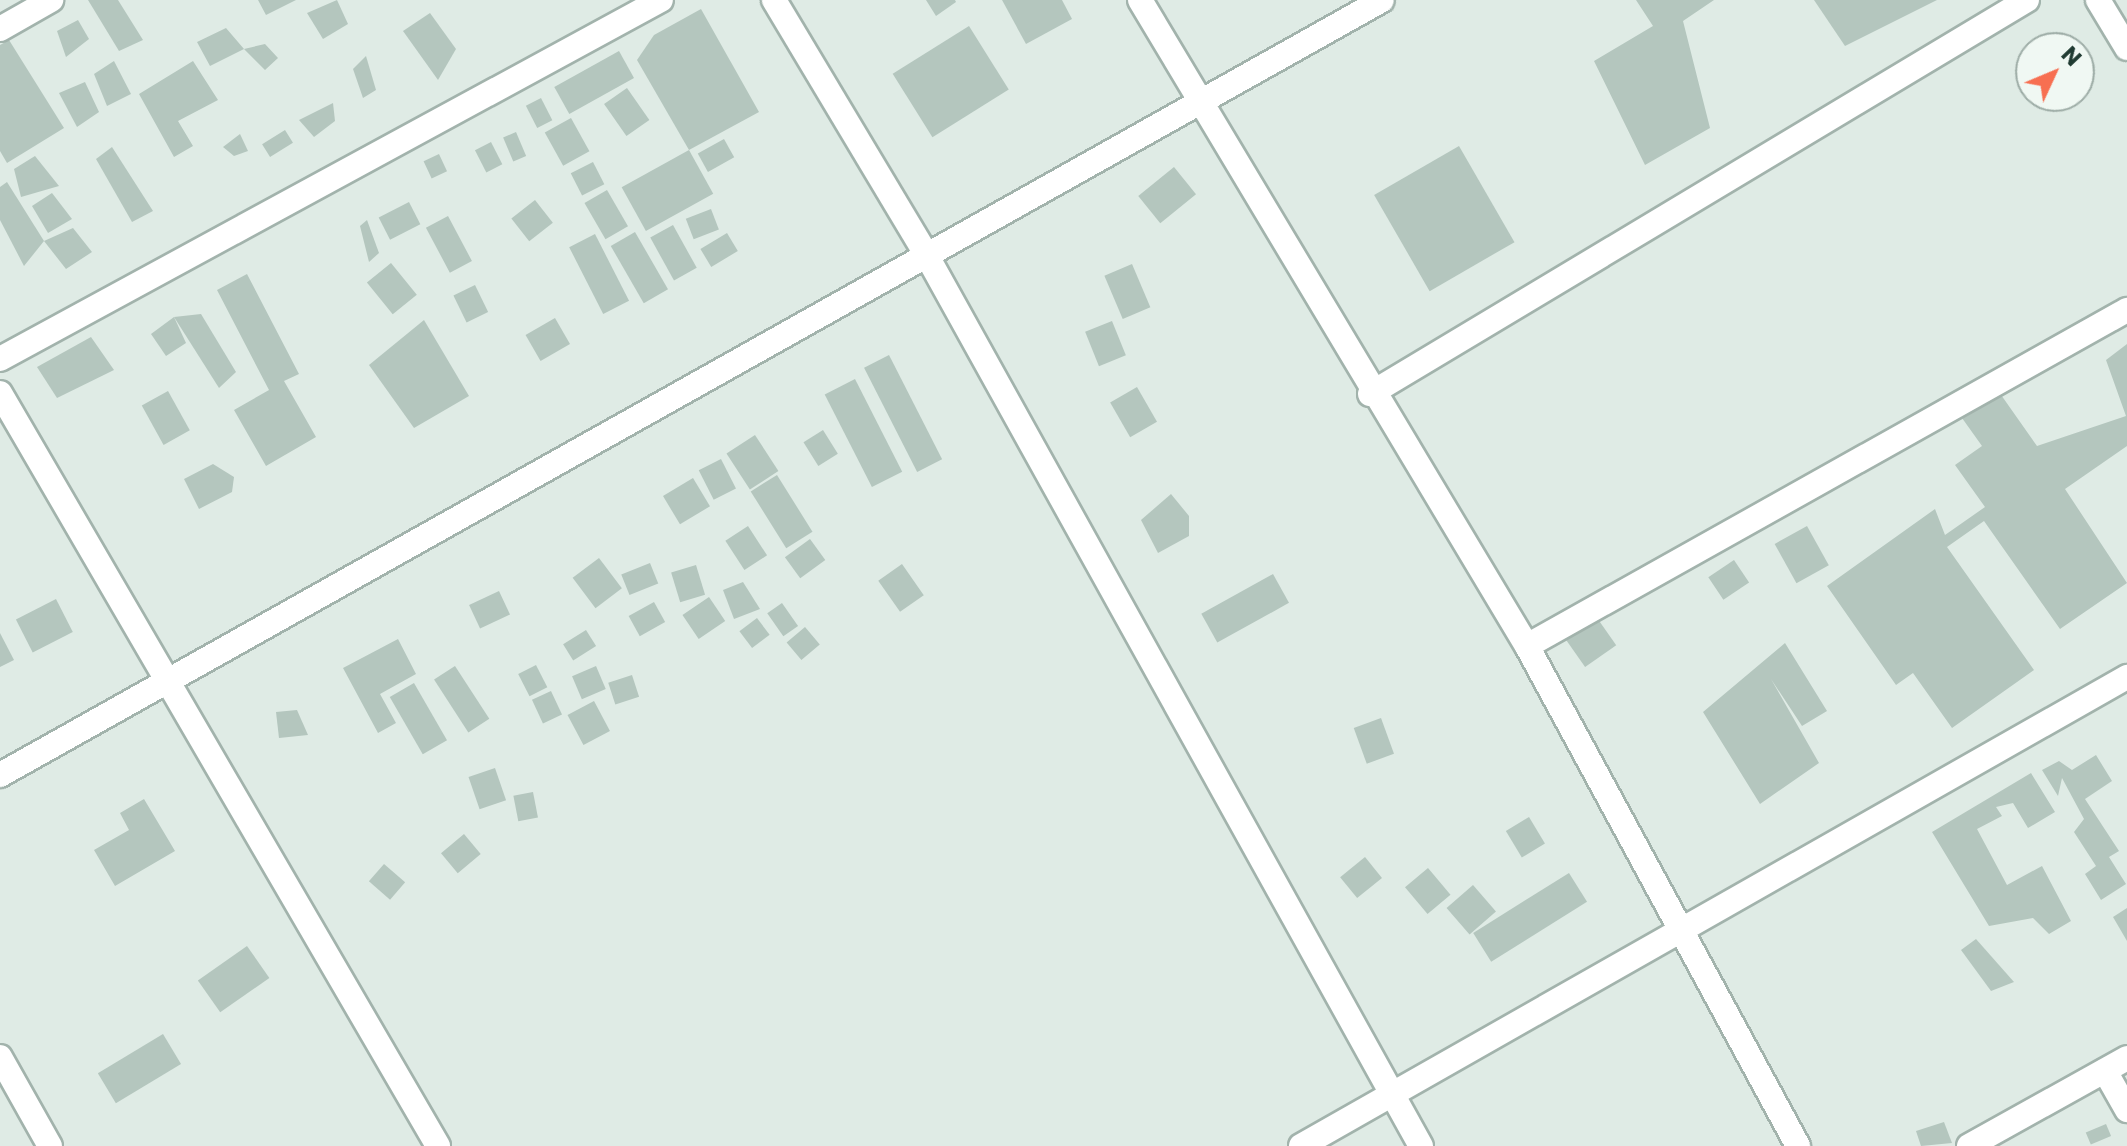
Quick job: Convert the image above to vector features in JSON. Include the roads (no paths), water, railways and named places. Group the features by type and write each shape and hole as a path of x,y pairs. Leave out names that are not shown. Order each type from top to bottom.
{"street":[{"path":"0,29 51,0"},
{"path":"0,359 661,0"},
{"path":"774,0 927,256 1421,1146"},
{"path":"1140,0 1370,394 1527,646 1686,927 1798,1146"},
{"path":"0,775 1382,0"},
{"path":"1370,394 2027,0"},
{"path":"2098,0 2127,48"},
{"path":"1527,646 2127,310"},
{"path":"0,393 438,1146"},
{"path":"1301,1146 2127,677"},
{"path":"0,1057 50,1146"},
{"path":"1969,1146 2127,1058"},
{"path":"2105,1071 2127,1110"}]}
